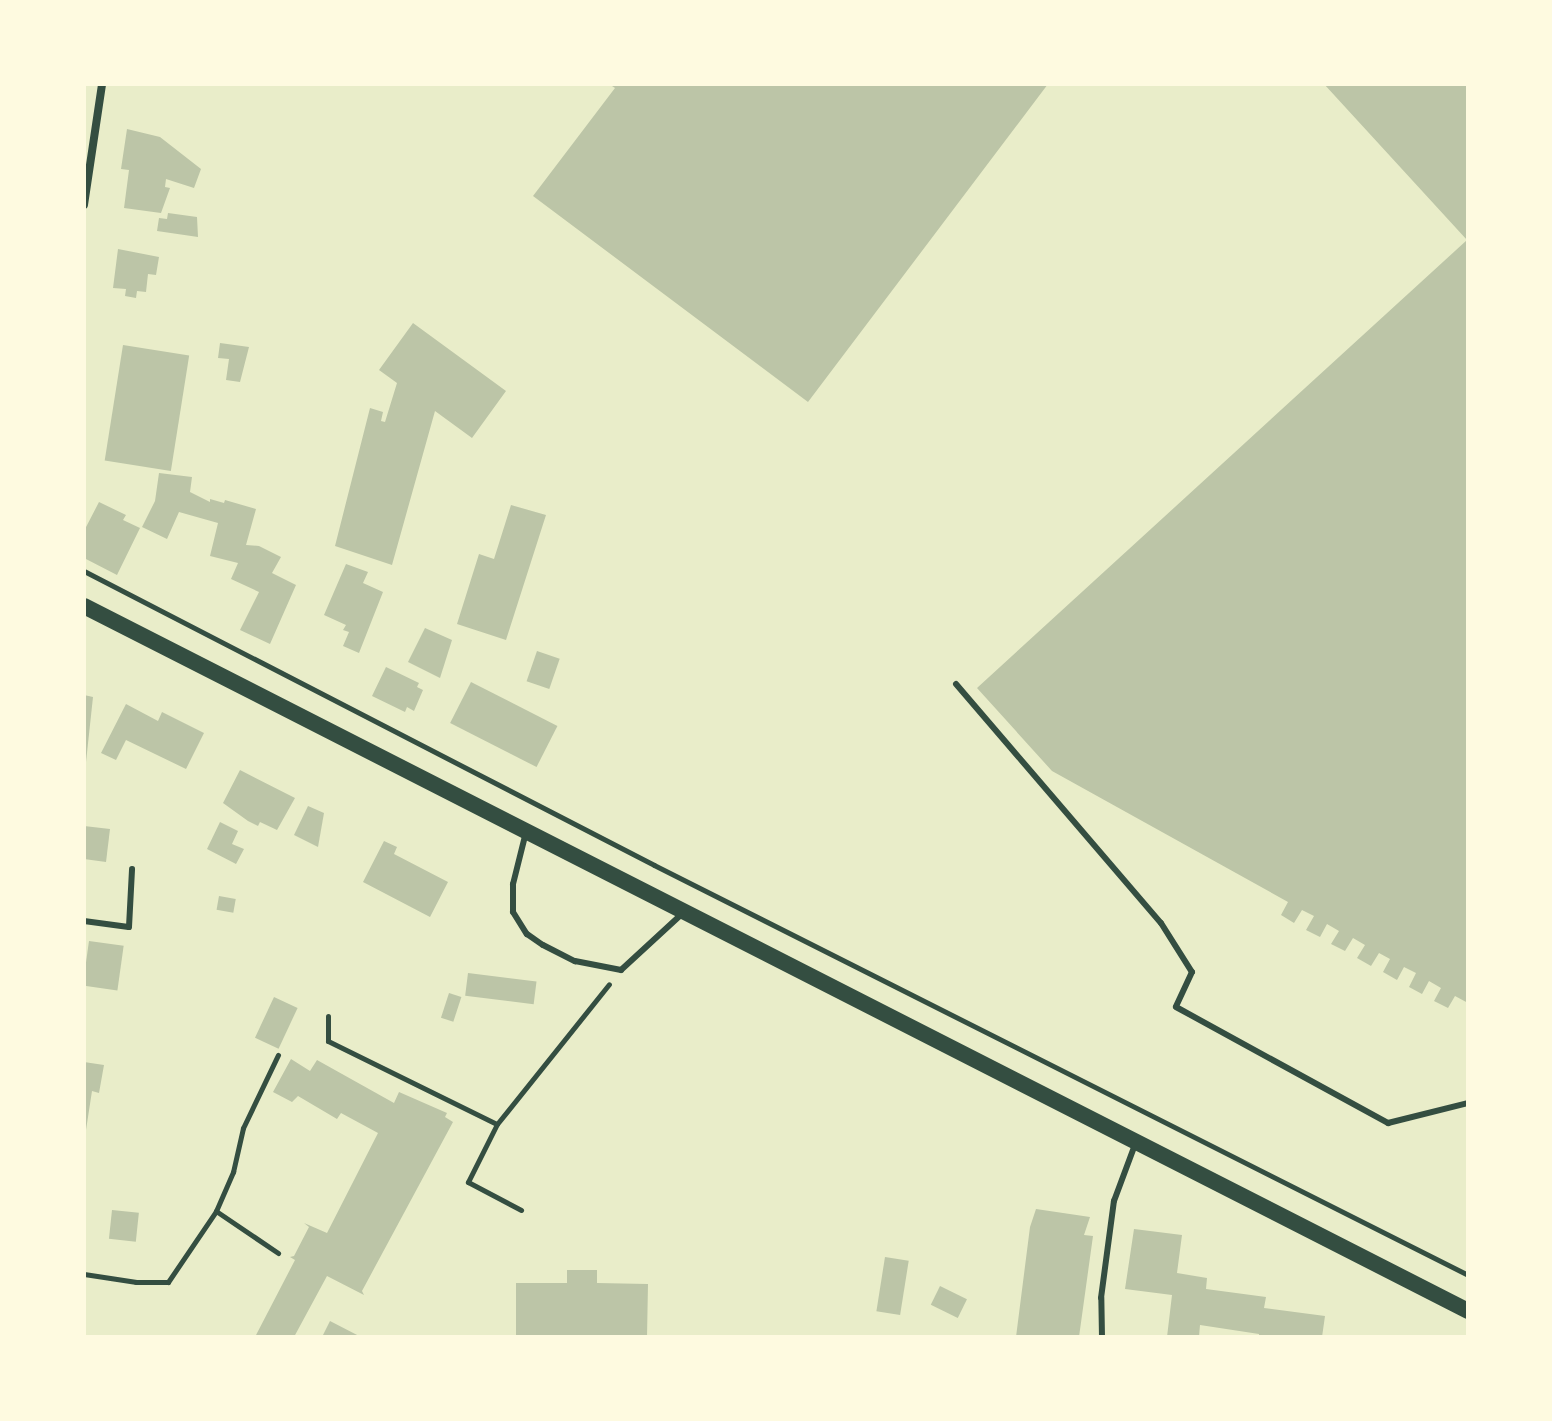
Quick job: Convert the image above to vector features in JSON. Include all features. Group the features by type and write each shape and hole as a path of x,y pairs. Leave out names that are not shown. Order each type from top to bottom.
{"main road":[{"path":"84,606 1468,1311"}],"street":[{"path":"84,205 102,84"}],"lane":[{"path":"956,684 1161,923 1192,972 1176,1007 1388,1123 1468,1103"},
{"path":"526,832 513,884 513,912 527,934 575,961 621,970 684,913"},
{"path":"84,921 129,927 132,869"},
{"path":"1102,1337 1101,1298 1114,1201 1136,1142"}],"path":[{"path":"84,571 654,865 1468,1275"},
{"path":"521,1210 468,1182 497,1124 621,970"},
{"path":"328,1016 328,1041 497,1124"},
{"path":"84,1274 136,1282 168,1282 216,1211 233,1172 243,1128 278,1055"},
{"path":"216,1211 278,1253"}],"building":[{"path":"609,84 1048,84 808,402 533,196 615,88"},
{"path":"1324,84 1468,84 1468,1003 1455,996 1448,1008 1434,1001 1441,988 1429,981 1422,994 1409,987 1416,973 1404,967 1397,980 1383,972 1390,959 1379,953 1371,966 1357,958 1365,945 1353,938 1345,951 1331,944 1339,931 1327,924 1320,937 1306,930 1314,916 1302,910 1294,923 1281,915 1288,902 1052,771 977,688 1467,240"},
{"path":"127,129 160,137 201,169 194,188 166,179 165,187 170,188 161,213 124,208 129,170 121,169"},
{"path":"168,213 197,217 198,237 157,231 159,218 167,219"},
{"path":"118,249 159,257 156,275 148,274 146,292 137,291 136,298 125,296 126,289 113,288"},
{"path":"413,323 506,391 472,438 435,411 392,565 335,546 370,408 383,412 381,421 385,422 397,383 379,370"},
{"path":"220,343 249,347 240,382 226,380 229,359 218,358"},
{"path":"123,345 189,355 171,471 105,461"},
{"path":"159,473 192,477 190,492 210,502 210,499 224,503 225,500 256,509 246,545 259,546 281,557 272,573 296,585 270,644 240,630 259,592 231,579 238,563 210,556 218,523 179,512 167,539 142,527 155,501"},
{"path":"99,502 126,515 123,520 140,528 117,575 84,558 84,531"},
{"path":"511,505 546,515 506,640 457,624 479,554 494,559"},
{"path":"346,564 368,572 363,583 383,592 359,653 343,646 349,632 343,630 346,625 324,615"},
{"path":"425,628 452,640 440,678 408,662"},
{"path":"537,651 560,659 549,689 527,681"},
{"path":"386,667 419,683 417,687 423,690 414,711 407,707 405,712 372,696"},
{"path":"471,682 557,726 537,767 450,723"},
{"path":"84,695 93,697 86,762 84,762"},
{"path":"126,704 158,721 162,712 204,733 186,769 126,740 116,760 101,753"},
{"path":"240,770 295,798 277,830 260,822 258,826 248,821 223,803"},
{"path":"308,806 324,813 318,847 294,835"},
{"path":"220,822 238,831 232,844 244,849 236,864 207,849"},
{"path":"84,826 110,829 106,862 84,859"},
{"path":"384,841 397,847 394,854 448,882 430,917 363,882"},
{"path":"219,896 236,899 233,913 217,910"},
{"path":"89,941 124,946 117,990 84,986"},
{"path":"468,973 536,981 534,1004 465,996"},
{"path":"449,993 461,997 453,1022 441,1018"},
{"path":"274,997 298,1008 279,1049 255,1038"},
{"path":"291,1059 310,1071 317,1060 394,1103 399,1092 447,1113 445,1117 453,1122 362,1291 364,1295 327,1276 294,1337 255,1337 295,1260 290,1257 294,1256 309,1227 304,1223 327,1233 378,1133 341,1113 337,1119 298,1096 292,1102 273,1092"},
{"path":"84,1062 104,1065 99,1093 92,1091 86,1130"},
{"path":"1036,1209 1090,1217 1084,1235 1093,1236 1079,1337 1016,1337 1030,1227"},
{"path":"112,1210 139,1213 136,1242 109,1239"},
{"path":"1134,1229 1182,1235 1177,1273 1207,1278 1206,1289 1266,1297 1264,1308 1325,1316 1322,1337 1259,1337 1259,1334 1200,1325 1199,1337 1167,1337 1172,1295 1125,1289"},
{"path":"885,1257 909,1261 900,1315 876,1311"},
{"path":"567,1270 597,1270 597,1283 648,1284 647,1337 516,1337 516,1283 567,1283"},
{"path":"940,1286 967,1299 958,1318 931,1305"},
{"path":"330,1321 361,1337 322,1337"}]}
